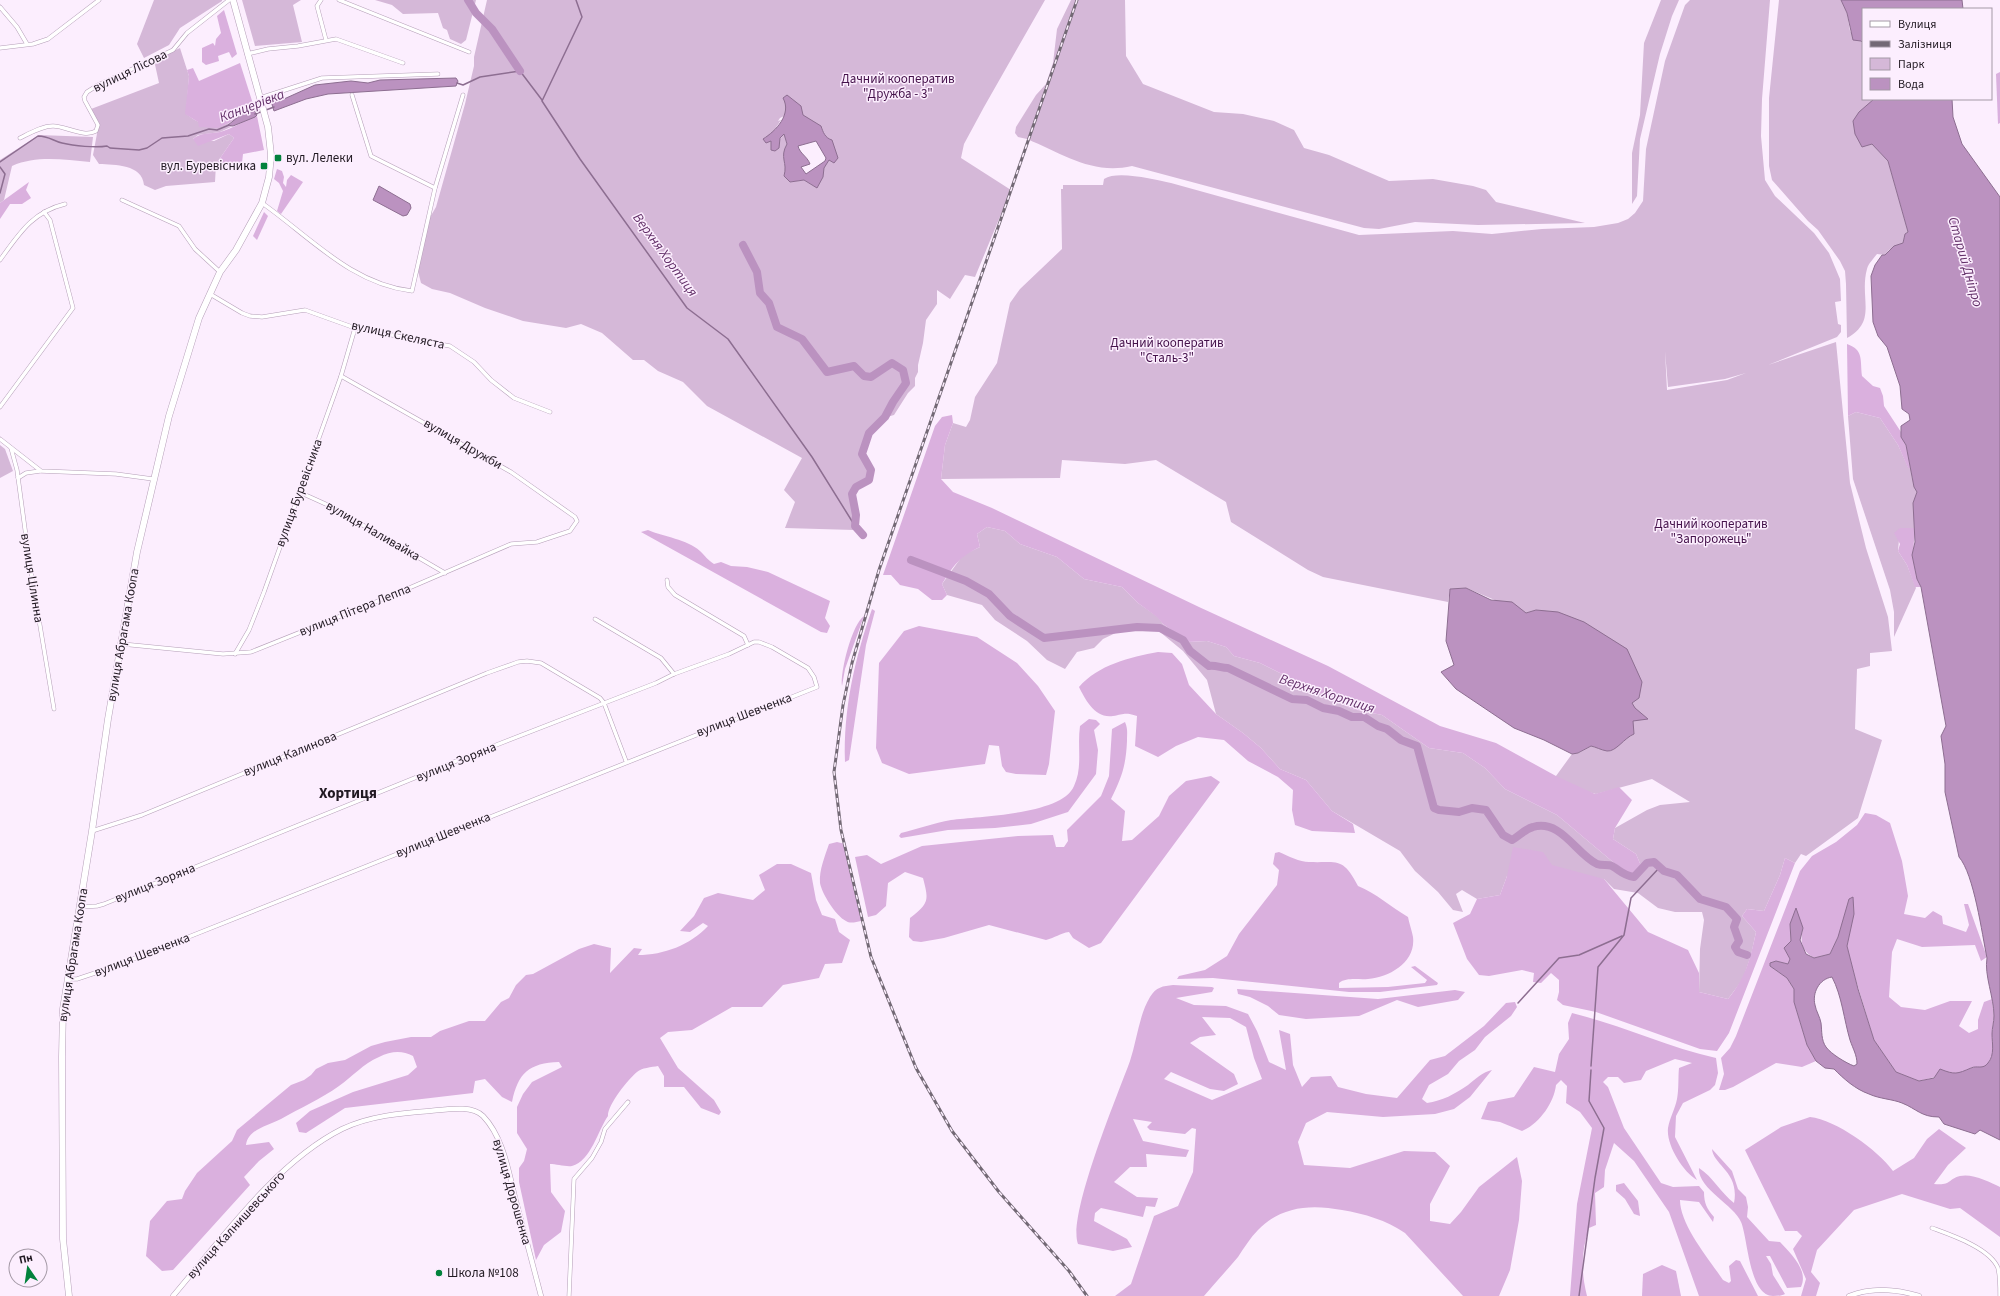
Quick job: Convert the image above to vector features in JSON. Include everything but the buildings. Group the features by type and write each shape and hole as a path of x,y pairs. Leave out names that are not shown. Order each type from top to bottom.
{"main road":[{"name":"вулиця Абрагама Коопа","path":"69,1296 63,1239 63,1009 137,552 153,479 188,349 208,294 220,272 236,250 262,203 270,178 271,155 268,127 233,0"}],"street":[{"path":"0,48 40,42 54,36 99,0"},
{"name":"вулиця Лісова","path":"20,138 45,126 53,126 89,134 96,131 98,125 84,97 87,92 98,85 169,53 192,28 229,0"},
{"path":"321,0 317,6 326,40"},
{"path":"339,0 469,52"},
{"path":"0,7 17,27 27,44"},
{"path":"248,54 268,49 305,45 326,40 341,40 403,64"},
{"path":"260,98 322,78 438,74"},
{"path":"352,95 371,156 435,188"},
{"path":"262,203 321,250 346,267 402,290 412,291 435,188 463,95"},
{"path":"122,200 179,226 195,249 220,272"},
{"path":"0,260 26,227 44,212 65,204"},
{"path":"0,407 73,308 50,220 44,212"},
{"name":"вулиця Скеляста","path":"208,294 250,316 262,317 305,310 355,328 455,348 474,362 491,380 516,399 550,412"},
{"name":"вулиця Буревісника","path":"235,654 249,630 264,592 342,376 342,369 355,328"},
{"name":"вулиця Дружби","path":"342,376 511,472 575,517 577,522"},
{"path":"0,439 41,471"},
{"name":"вулиця Цілинна","path":"11,448 18,478 30,566 54,709"},
{"path":"18,478 26,473 41,471 116,474 153,479"},
{"name":"вулиця Наливайка","path":"299,492 330,506 445,573"},
{"name":"вулиця Пітера Леппа","path":"122,644 235,654 251,652 515,543 537,542 570,531 577,522"},
{"path":"667,580 668,587 675,595 744,636 748,645"},
{"path":"595,619 661,658 674,674"},
{"name":"вулиця Зоряна","path":"80,907 104,904 486,749 758,642 765,644 808,668 814,677 816,687"},
{"name":"вулиця Калинова","path":"92,831 142,815 487,673 518,662 527,661 540,663 600,698 604,703"},
{"name":"вулиця Шевченка","path":"68,979 94,974 120,964 339,878 396,853 626,761 816,687"},
{"path":"604,703 626,761"},
{"path":"569,1296 574,1179 592,1158 601,1142 605,1129 628,1102"},
{"name":"вулиця Дорошенка","path":"342,1129 379,1117 410,1113 467,1109 478,1112 483,1116 498,1138 502,1150 541,1296"},
{"name":"вулиця Калнишевського","path":"173,1296 276,1178 312,1149 342,1129"},
{"path":"1932,1228 1972,1245 1993,1259 1999,1269 2000,1296"},
{"path":"1849,1296 1861,1292 1882,1290 1903,1291 1919,1296"}],"green space":[{"path":"154,0 222,1 180,28 169,45 144,58 137,44"},
{"path":"242,0 301,0 293,5 302,42 255,46"},
{"path":"375,0 476,0 466,40 461,44 450,39 447,30 443,28 438,13 403,14 392,5"},
{"name":"Дачний кооператив \"Дружба - 3\"","path":"487,0 1045,0 964,144 961,158 1011,190 975,277 965,275 950,299 937,290 937,304 926,320 918,372 915,378 915,386 908,393 894,415 881,421 869,435 862,454 871,470 869,480 856,487 852,494 856,515 852,522 854,530 785,528 795,502 784,490 802,458 707,406 683,382 658,371 644,360 633,360 602,333 581,324 566,328 523,321 485,308 450,293 432,289 421,283 417,267 429,219 436,207 465,104 474,66 474,57","holes":["786,115 829,139 826,164 814,186 804,180 790,182 784,176 784,153 787,144 784,134 771,150 773,132 781,120 778,121 780,118"]},
{"path":"1071,0 1125,0 1126,56 1143,84 1214,112 1243,114 1274,121 1294,130 1304,148 1329,155 1389,181 1433,179 1473,186 1486,190 1496,202 1585,223 1478,225 1415,222 1379,229 1364,228 1132,166 1104,168 1078,162 1027,139 1018,137 1015,133 1016,127 1036,95 1046,84 1053,63 1057,29"},
{"path":"1661,0 1679,0 1672,16 1660,54 1640,139 1637,196 1632,204 1632,153 1640,115 1644,43"},
{"path":"1690,0 1770,0 1762,99 1761,136 1765,180 1775,196 1814,233 1829,253 1840,279 1841,301 1835,302 1838,324 1841,325 1841,332 1837,337 1768,365 1836,342 1850,483 1866,548 1888,617 1892,651 1870,653 1870,666 1857,669 1855,729 1882,740 1858,818 1806,856 1801,854 1795,863 1785,858 1780,875 1764,911 1747,909 1742,916 1756,932 1751,955 1743,979 1728,999 1699,992 1700,949 1704,920 1702,912 1675,912 1658,908 1638,893 1614,889 1604,879 1507,876 1500,895 1477,899 1462,890 1456,894 1463,912 1453,910 1438,892 1415,871 1400,851 1332,811 1306,780 1280,769 1261,748 1216,714 1207,680 1183,651 1154,627 1126,628 1103,639 1094,648 1077,652 1065,669 1047,660 1027,641 995,620 982,605 947,595 942,584 963,555 980,547 977,534 987,527 1005,531 1020,544 1057,557 1084,579 1122,587 1138,603 1158,617 1163,624 1188,642 1207,641 1226,647 1234,656 1260,663 1352,709 1382,715 1429,748 1463,753 1485,768 1505,789 1557,815 1613,862 1634,877 1642,868 1636,854 1613,839 1615,828 1647,810 1660,805 1690,802 1652,779 1596,794 1556,784 1556,776 1572,754 1579,753 1591,746 1600,748 1536,610 1526,613 1466,588 1450,589 1448,602 1323,577 1308,570 1231,522 1226,502 1156,460 1125,464 1062,460 1060,478 941,479 945,445 953,423 966,427 970,420 975,397 997,363 1010,303 1020,289 1062,249 1061,189 1063,189 1063,185 1103,185 1104,179 1110,176 1118,175 1146,178 1171,183 1359,235 1453,231 1492,234 1542,229 1594,227 1618,223 1628,219 1635,213 1643,201 1646,149 1665,61 1685,5","holes":["1665,351 1668,387 1725,379 1746,373 1727,380 1667,390"]},
{"path":"1779,0 1841,0 1847,13 1850,31 1862,42 1862,100 1873,100 1870,103 1872,144 1888,161 1908,232 1905,234 1903,243 1889,250 1885,255 1877,254 1869,265 1865,280 1865,316 1862,324 1847,338 1845,271 1840,261 1818,230 1808,221 1772,180 1769,166 1769,98"},
{"path":"180,48 189,76 186,114 196,121 206,125 217,126 229,123 228,125 233,126 220,132 198,135 193,139 214,141 229,134 234,138 216,164 215,182 166,186 155,190 144,185 142,178 133,169 99,164 93,155 99,123 91,109 159,83 154,60"},
{"path":"39,135 93,137 90,162 41,159 31,160 12,166 4,200 0,203 0,160"},
{"path":"1856,412 1880,418 1898,445 1908,467 1911,468 1912,478 1917,492 1914,511 1916,528 1900,528 1898,551 1907,565 1916,588 1894,637 1894,612 1890,590 1853,479 1848,416"},
{"path":"0,445 5,449 13,471 0,478"}],"shaded area":[{"path":"224,10 237,54 232,58 229,52 218,56 219,61 206,65 202,62 202,48 213,43 215,46 216,39 221,33 217,16"},
{"path":"240,63 254,107 229,123 218,128 199,127 198,122 185,114 189,76 187,70 193,68 199,81"},
{"path":"2000,72 2000,123 1998,124 1996,74"},
{"path":"257,116 264,150 243,154 242,163 216,164 234,138 229,134 198,146 193,139 202,134 225,131"},
{"path":"277,169 282,171 284,177 283,183 286,187 287,180 291,175 303,182 281,214 277,211 283,191 279,183 274,179"},
{"path":"29,182 26,190 31,198 22,204 10,204 0,219 0,203"},
{"path":"264,212 268,216 257,240 253,236"},
{"path":"1847,344 1856,349 1859,353 1862,376 1873,386 1880,388 1884,406 1901,432 1901,437 1906,445 1911,468 1908,468 1898,445 1880,418 1856,412 1848,416"},
{"path":"952,415 953,423 945,445 941,479 953,492 992,508 1199,607 1328,666 1440,726 1496,743 1556,776 1595,794 1619,787 1632,800 1615,828 1613,839 1636,854 1642,868 1634,877 1613,862 1557,815 1505,789 1485,768 1463,753 1429,748 1382,715 1352,709 1260,663 1234,656 1226,647 1207,641 1188,642 1163,624 1122,587 1084,579 1057,557 1020,544 1005,531 987,527 977,534 980,547 962,558 950,572 942,584 947,595 942,600 932,600 918,589 900,585 891,575 883,575 935,426 942,417"},
{"path":"1900,528 1916,528 1914,565 1921,587 1915,587 1907,565 1898,551 1900,544 1894,533"},
{"path":"648,530 682,541 695,547 714,564 721,562 731,566 747,567 768,572 830,601 825,618 830,626 827,633 821,632 641,532"},
{"path":"872,609 875,611 866,645 849,760 845,762 846,723 851,684 860,646"},
{"path":"864,616 845,669 842,686 843,670 851,638 855,628"},
{"path":"919,626 977,637 1017,663 1038,686 1055,711 1049,764 1046,775 1016,774 1006,772 1002,766 999,746 989,745 985,764 909,774 882,763 876,748 879,663 904,631"},
{"path":"1158,652 1172,653 1182,664 1189,685 1216,714 1261,748 1280,769 1306,780 1332,811 1353,824 1355,833 1312,831 1295,825 1292,810 1293,790 1278,777 1248,761 1224,740 1198,737 1176,746 1158,757 1135,746 1137,716 1122,714 1107,716 1101,714 1092,707 1084,697 1079,687 1095,673 1126,659"},
{"path":"1089,719 1096,720 1100,724 1094,730 1098,750 1096,774 1068,812 1031,824 995,828 948,830 901,838 899,836 901,833 945,821 999,815 1037,808 1054,803 1066,796 1074,786 1077,779 1080,726"},
{"path":"1125,722 1127,733 1124,764 1121,777 1111,799 1125,811 1122,841 1132,840 1159,816 1169,796 1186,781 1211,776 1220,782 1101,943 1089,948 1073,938 1069,932 1046,940 989,925 944,938 921,942 913,941 909,937 910,918 921,909 927,897 923,878 905,872 888,883 886,906 876,915 868,917 855,857 867,855 881,864 922,846 1018,836 1053,835 1056,847 1064,847 1068,841 1067,830 1101,796 1109,776 1112,729"},
{"path":"1865,813 1876,815 1890,823 1902,861 1908,896 1904,914 1925,918 1933,911 1942,916 1943,924 1966,932 1969,925 1964,904 1968,904 1987,957 1981,961 1975,945 1922,947 1897,939 1892,952 1889,997 1901,1007 1925,1010 1950,1001 1972,1001 1959,1026 1969,1033 1978,1029 1978,1020 1984,1002 1992,999 1994,1017 1992,1030 1993,1053 1988,1064 1982,1068 1972,1067 1964,1073 1951,1073 1919,1081 1896,1072 1874,1040 1847,946 1849,930 1838,937 1830,954 1814,958 1806,952 1802,945 1803,928 1790,924 1791,941 1784,948 1790,959 1788,964 1776,961 1770,963 1770,966 1787,978 1794,989 1794,1002 1807,1045 1816,1061 1802,1067 1776,1063 1733,1087 1725,1090 1719,1090 1724,1074 1721,1058 1730,1048 1736,1036 1800,871 1812,856 1836,842 1857,825"},
{"path":"837,842 845,844 861,915 861,921 848,922 842,918 830,904 821,888 820,873 829,844"},
{"path":"1513,847 1543,852 1552,865 1604,879 1648,932 1688,950 1699,973 1699,992 1728,999 1743,976 1752,951 1756,932 1742,916 1747,909 1764,911 1780,875 1785,858 1795,863 1729,1033 1717,1051 1700,1049 1596,1012 1563,1005 1557,1000 1559,980 1551,973 1541,983 1533,982 1534,973 1522,970 1489,976 1479,975 1467,959 1453,923 1470,914 1477,899 1500,895 1507,876"},
{"path":"1279,852 1305,862 1333,862 1344,866 1358,886 1377,896 1408,917 1413,937 1413,946 1406,961 1393,971 1376,978 1342,981 1339,983 1339,988 1388,987 1425,983 1427,980 1411,967 1415,966 1438,983 1437,985 1380,992 1349,992 1213,978 1177,979 1179,976 1205,970 1227,956 1239,934 1277,885 1279,870 1273,864 1275,853"},
{"path":"777,864 791,864 811,873 816,900 822,915 835,919 839,932 850,940 842,963 825,964 819,978 783,985 762,1007 732,1007 692,1030 668,1032 660,1038 678,1068 714,1100 721,1112 719,1115 701,1108 684,1087 664,1087 664,1076 658,1066 644,1069 633,1075 614,1100 608,1116 589,1152 584,1158 579,1163 572,1166 550,1164 551,1192 565,1211 561,1232 544,1245 536,1260 519,1182 519,1168 524,1161 527,1149 517,1133 517,1107 523,1094 532,1082 562,1067 559,1062 533,1067 526,1072 518,1084 512,1102 502,1097 485,1079 475,1081 473,1093 345,1108 306,1133 299,1132 296,1123 310,1111 353,1092 408,1075 417,1067 413,1056 396,1052 388,1053 373,1060 325,1095 250,1135 246,1145 269,1142 274,1149 259,1161 244,1177 250,1185 173,1270 162,1271 146,1256 150,1221 167,1201 182,1199 185,1191 197,1173 232,1141 237,1130 291,1085 304,1080 316,1069 328,1063 345,1060 371,1046 385,1042 411,1037 431,1037 440,1031 469,1021 485,1021 501,1002 509,998 516,985 526,975 533,974 579,949 594,944 611,948 610,973 634,948 642,949 638,955 648,955 667,951 685,944 708,926 703,923 690,932 680,931 694,916 704,898 718,893 753,900 765,890 759,875"},
{"path":"1173,985 1214,988 1212,992 1176,998 1194,1005 1226,1006 1248,1014 1257,1031 1269,1062 1286,1070 1279,1030 1290,1034 1293,1065 1302,1087 1311,1077 1331,1076 1338,1087 1366,1094 1397,1098 1430,1060 1445,1056 1484,1026 1506,1003 1515,1002 1517,1007 1511,1016 1485,1037 1475,1050 1459,1061 1448,1074 1429,1085 1422,1099 1427,1103 1438,1101 1453,1094 1482,1074 1492,1070 1470,1097 1454,1109 1435,1114 1383,1117 1327,1112 1306,1123 1298,1142 1304,1165 1350,1168 1404,1151 1435,1152 1450,1166 1430,1204 1430,1221 1450,1224 1461,1212 1479,1187 1517,1157 1522,1181 1519,1220 1510,1270 1499,1296 1463,1296 1405,1233 1390,1224 1359,1213 1330,1208 1308,1207 1276,1216 1267,1222 1255,1233 1238,1257 1204,1296 1115,1296 1131,1284 1154,1216 1178,1206 1193,1172 1196,1129 1192,1128 1185,1134 1150,1130 1147,1127 1152,1122 1133,1119 1143,1141 1189,1150 1186,1157 1146,1154 1147,1167 1130,1167 1114,1182 1137,1197 1158,1198 1155,1207 1146,1206 1143,1217 1101,1208 1095,1213 1094,1221 1127,1239 1132,1247 1113,1251 1078,1244 1077,1229 1086,1182 1105,1126 1130,1061 1143,1012 1150,997 1155,991 1163,987","holes":["1202,1017 1230,1018 1246,1027 1254,1058 1262,1079 1212,1100 1164,1079 1171,1072 1210,1089 1224,1091 1238,1084 1234,1074 1190,1043 1200,1037 1216,1035"]},
{"path":"1237,989 1378,999 1455,990 1465,992 1458,1000 1418,1007 1397,1000 1359,1016 1306,1019 1279,1015 1268,1006 1250,997 1238,994"},
{"path":"1572,1013 1716,1058 1718,1073 1715,1085 1710,1090 1683,1103 1676,1116 1675,1137 1697,1180 1681,1165 1676,1157 1668,1135 1669,1124 1677,1099 1679,1068 1692,1063 1675,1059 1646,1071 1641,1080 1624,1083 1618,1077 1608,1077 1603,1082 1608,1087 1624,1128 1661,1183 1673,1187 1699,1186 1704,1192 1706,1206 1714,1217 1713,1222 1699,1202 1680,1200 1681,1210 1696,1242 1723,1280 1729,1283 1731,1281 1729,1266 1736,1260 1740,1261 1758,1296 1699,1296 1669,1212 1634,1161 1614,1143 1605,1170 1604,1187 1595,1193 1596,1225 1589,1228 1584,1245 1583,1270 1587,1296 1570,1296 1577,1204 1592,1128 1580,1112 1566,1103 1567,1086 1561,1080 1556,1085 1555,1092 1545,1112 1528,1128 1522,1131 1500,1122 1481,1119 1488,1102 1514,1097 1534,1067 1555,1072 1559,1054 1569,1039 1568,1023"},
{"path":"1810,1117 1832,1124 1856,1137 1877,1154 1893,1171 1914,1158 1927,1139 1939,1129 1966,1148 1948,1165 1934,1184 1944,1184 1956,1177 1965,1175 1981,1178 2000,1187 2000,1237 1960,1208 1950,1209 1902,1194 1854,1210 1817,1250 1811,1272 1820,1283 1816,1296 1801,1296 1806,1279 1793,1249 1802,1236 1797,1231 1785,1231 1745,1150 1781,1127"},
{"path":"1712,1149 1732,1171 1738,1189 1746,1197 1748,1207 1747,1217 1769,1241 1780,1242 1801,1268 1803,1281 1801,1287 1787,1288 1770,1256 1766,1256 1771,1264 1773,1275 1785,1294 1773,1296 1765,1293 1759,1287 1754,1277 1741,1222 1731,1209 1710,1189 1700,1175 1699,1168 1709,1176 1734,1203 1735,1192 1733,1184 1726,1170 1713,1155"},
{"path":"1624,1183 1638,1201 1640,1216 1634,1214 1625,1199 1616,1191 1616,1185"},
{"path":"1662,1265 1676,1271 1681,1296 1642,1296 1643,1274"}],"water":[{"path":"1841,0 1962,0 1963,8 1862,8 1862,42 1853,40 1847,13"},
{"path":"456,78 458,81 456,86 328,94 306,99 274,111 271,101 284,99 315,85 351,81 368,83 380,80"},
{"path":"787,95 801,106 803,115 821,126 826,136 832,140 838,158 834,163 829,160 824,168 823,177 817,188 804,180 790,182 784,176 784,153 787,144 784,134 780,138 779,148 775,151 771,150 771,141 766,143 763,139 777,127 784,116 786,110 783,98","holes":["816,141 826,158 825,161 806,174 801,167 810,164 798,146"]},
{"name":"Старий Дніпро","path":"1873,100 1952,100 1953,117 1962,144 2000,197 2000,1140 1980,1130 1975,1134 1944,1124 1939,1117 1928,1116 1902,1103 1864,1092 1850,1083 1834,1069 1825,1068 1816,1061 1807,1045 1794,1002 1794,989 1787,978 1770,966 1770,963 1776,961 1788,964 1790,959 1784,948 1791,941 1790,924 1796,908 1803,928 1800,940 1806,954 1814,958 1830,954 1838,937 1849,899 1853,897 1854,914 1847,946 1858,989 1874,1040 1896,1072 1919,1081 1934,1078 1940,1069 1953,1073 1959,1073 1973,1067 1982,1067 1986,1065 1992,1056 1994,1009 1986,965 1987,958 1973,890 1964,865 1959,857 1945,792 1945,764 1941,736 1946,726 1921,587 1917,579 1912,555 1915,542 1913,503 1917,492 1914,487 1906,445 1901,437 1901,426 1910,420 1909,414 1902,409 1900,386 1887,347 1878,336 1873,322 1871,276 1875,265 1882,255 1885,255 1894,246 1903,243 1905,234 1908,232 1888,161 1872,144 1862,147 1855,134 1853,121 1859,112","holes":["1832,977 1841,1000 1850,1040 1855,1052 1857,1064 1854,1066 1843,1061 1831,1052 1824,1044 1820,1018 1814,1000 1816,991 1820,984 1827,978"]},
{"path":"252,106 257,115 255,117 233,126 228,125 248,109 248,107"},
{"path":"379,186 410,204 411,208 407,215 403,216 373,200"},
{"path":"1466,588 1491,600 1512,602 1526,613 1536,610 1558,612 1584,622 1627,649 1642,682 1639,698 1632,703 1635,708 1648,719 1633,721 1634,734 1610,751 1591,746 1578,753 1572,754 1544,740 1514,728 1456,689 1441,672 1454,665 1446,641 1450,589"}],"waterway":[{"name":"Верхня Хортиця","path":"468,0 476,13 492,29 520,71"},
{"name":"Верхня Хортиця","path":"576,0 582,17 542,101 580,159 687,308 728,339 812,457 855,526"},
{"name":"Канцерівка","path":"457,83 463,85 480,77 520,71 542,100"},
{"name":"Канцерівка","path":"266,110 274,107"},
{"name":"Канцерівка","path":"255,114 263,111"},
{"name":"Канцерівка","path":"0,162 38,136 73,145 91,147 107,146 110,148 139,150 147,148 162,138 188,136 209,129 217,130 229,125"},
{"name":"Канцерівка","path":"0,167 5,174 0,193"},
{"name":"Верхня Хортиця","path":"743,245 757,272 760,293 769,303 777,327 802,339 827,372 854,366 864,376 871,377 892,363 903,370 906,383 885,417 869,433 862,454 871,470 869,480 856,487 852,494 856,515 855,526 863,535"},
{"name":"Верхня Хортиця","path":"911,560 966,581 989,594 1010,616 1044,638 1137,627 1160,628 1183,640 1190,651 1209,666 1228,668 1292,699 1307,700 1323,708 1339,711 1352,717 1364,717 1378,726 1387,729 1401,740 1417,746 1434,808 1459,812 1472,808 1486,810 1503,835 1512,840 1533,827 1543,826 1552,828 1568,839 1582,853 1597,864 1612,866 1624,874 1634,877 1647,863 1654,862 1664,871 1677,875 1700,899 1726,907 1737,919 1734,927 1739,941 1735,947 1738,952 1747,955"},
{"path":"1591,1066 1598,967 1624,935 1631,898 1660,867"},
{"path":"1518,1003 1559,958 1579,955 1622,936"},
{"path":"1579,1296 1595,1178 1604,1128 1589,1101 1591,1070"}],"railway":[{"path":"1077,0 879,570 852,663 843,705 834,772 841,830 871,957 916,1068 952,1131 999,1192 1069,1271 1087,1296"}],"place":[{"name":"вул. Лелеки","path":"278,158"},
{"name":"вул. Буревісника","path":"264,166"},
{"name":"Школа №108","path":"439,1273"}],"district":[{"name":"Хортиця","path":"348,793"}],"park label":[{"name":"Дачний кооператив \"Сталь-3\"","path":"1167,350"},
{"name":"Дачний кооператив \"Запорожець\"","path":"1711,532"}]}
